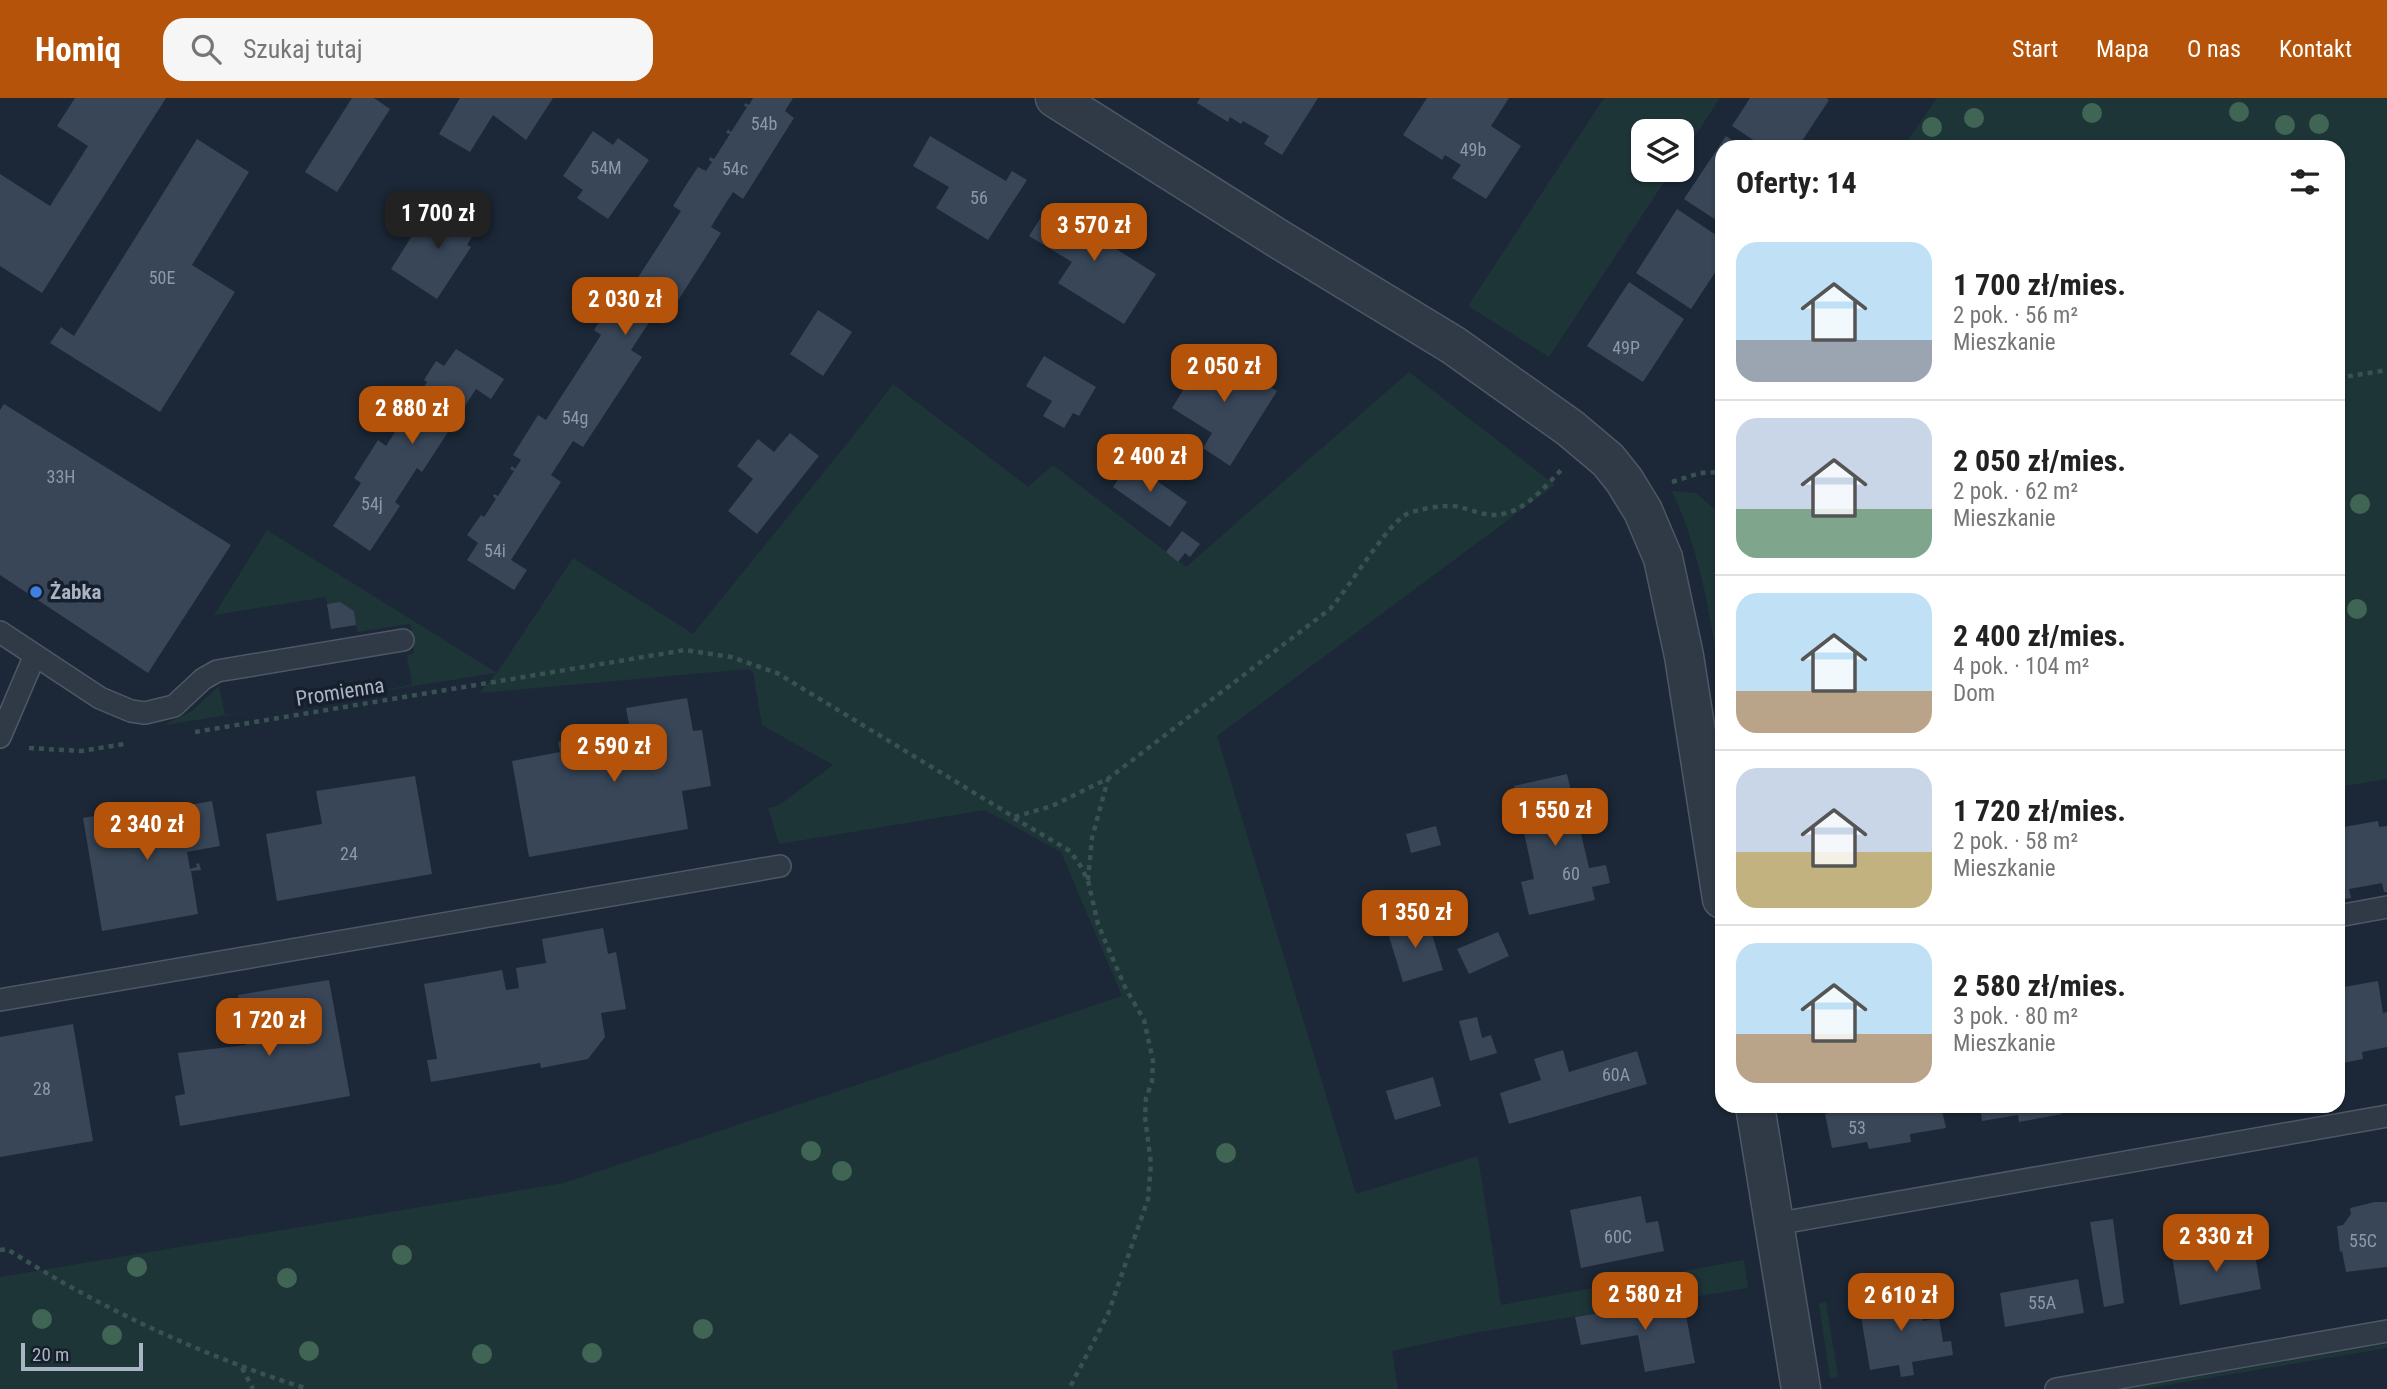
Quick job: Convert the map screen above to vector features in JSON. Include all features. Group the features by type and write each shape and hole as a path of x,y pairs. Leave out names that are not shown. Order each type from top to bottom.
{"street":[{"path":"1070,102 1277,239 1453,345 1588,442 1608,460 1636,497 1658,543 1678,619 1715,855"},
{"path":"1756,1113 1801,1389"}],"lane":[{"path":"0,632 109,703 118,708 145,713 174,706 203,679 217,671 403,640"},
{"path":"0,737 35,654"},
{"path":"0,1000 780,866"},
{"path":"2345,915 2387,907"},
{"path":"1775,1224 2387,1116"},
{"path":"2056,1389 2387,1331"}],"path":[{"path":"2345,377 2387,370"},
{"path":"1636,497 1700,472 1715,472"},
{"path":"1014,817 1052,806 1109,778 1330,609 1393,525 1408,514 1454,506 1480,515 1507,513 1527,502"},
{"name":"Promienna","path":"190,733 685,650 732,657 777,673 1070,850 1088,881"},
{"path":"27,748 80,751 135,742"},
{"path":"1069,1389 1108,1314 1148,1199 1152,1164 1145,1117 1153,1061 1144,1020 1125,987 1098,924 1088,881 1092,838 1109,778"},
{"path":"0,1250 7,1249 69,1288 242,1368 308,1389"},
{"path":"242,1368 253,1389"}],"green space":[{"path":"1604,98 1720,98 1694,138 1694,119 1631,119 1631,182 1664,182 1549,357 1468,306"},
{"path":"1937,98 2387,98 2387,779 2345,786 2345,140 1908,140"},
{"path":"1409,372 1555,485 1217,736 1356,1194 1478,1156 1501,1305 1744,1260 1748,1288 1473,1333 1392,1351 1398,1389 0,1389 0,1277 564,1183 1122,996 1061,852 985,810 779,844 768,808 778,806 833,765 762,725 753,672 748,669 480,693 496,673 286,706 412,685 407,655 414,653 410,624 357,632 354,611 340,602 327,604 326,597 214,615 267,530 497,673 573,558 693,634 893,384 1028,487 1053,465 1186,567"},
{"path":"1672,491 1696,493 1715,510 1715,650 1698,564"},
{"path":"219,686 225,715 164,725 192,711"},
{"path":"1826,1302 1838,1377 1830,1378 1819,1304"},
{"path":"2387,1344 2387,1348 2144,1389 2125,1389"}],"building":[{"path":"75,98 166,98 42,293 0,266 0,174 50,206 88,146 57,126"},
{"path":"352,98 374,98 390,109 337,192 305,172"},
{"path":"460,98 553,98 526,140 493,115 470,152 439,134"},
{"path":"753,98 793,98 785,111 794,118 743,199 733,192 722,209 711,227 721,233 663,324 653,317 631,350 642,357 583,447 573,441 551,475 561,482 511,560 527,570 514,590 467,560 478,543 467,535 496,499 494,494 498,496 514,471 510,469 512,466 515,469 521,460 513,455 538,415 546,420 601,335 594,330 618,292 626,296 681,211 673,206 686,185 698,167 706,171 712,162 710,157 714,159 730,134 726,133 728,129 731,132 747,107 744,106 745,103 749,105"},
{"path":"1200,98 1318,98 1282,155 1264,144 1269,136 1243,121 1241,124 1230,117 1228,122 1197,103"},
{"path":"1427,98 1509,98 1491,126 1521,146 1486,199 1452,178 1461,165 1445,155 1442,160 1403,135"},
{"path":"1750,98 1829,100 1803,140 1753,140 1732,126"},
{"path":"593,131 613,145 618,138 649,160 608,219 577,198 583,190 563,176"},
{"path":"930,136 1006,181 1012,171 1027,180 988,240 936,208 949,187 913,166"},
{"path":"197,139 249,172 192,265 235,292 160,412 50,343 61,327 74,336"},
{"path":"1715,152 1715,219 1684,199"},
{"path":"464,202 485,215 467,245 471,247 437,299 391,269 424,217 446,231"},
{"path":"1048,206 1071,220 1079,207 1111,227 1102,240 1156,274 1124,324 1058,283 1072,262 1029,236"},
{"path":"1677,209 1715,234 1715,273 1691,309 1636,273"},
{"path":"1629,282 1684,319 1643,382 1587,346"},
{"path":"818,310 852,332 823,376 790,354"},
{"path":"456,349 504,379 491,399 476,389 422,472 417,468 395,502 400,506 370,551 333,526 361,483 354,478 378,440 386,446 427,382 424,380 436,361 444,366"},
{"path":"1209,349 1277,391 1230,466 1203,448 1212,433 1172,408"},
{"path":"1044,356 1096,387 1079,416 1073,413 1064,428 1043,416 1052,401 1026,386"},
{"path":"4,404 231,545 148,673 0,575 0,410"},
{"path":"790,433 819,456 757,534 728,511 753,479 737,466 758,439 774,452"},
{"path":"1130,462 1187,502 1170,527 1113,487"},
{"path":"1182,531 1200,544 1190,557 1185,553 1178,562 1166,552"},
{"path":"340,602 354,611 356,625 331,629 327,604"},
{"path":"687,698 693,731 702,730 711,786 682,791 688,829 529,857 512,761 560,752 558,742 563,741 563,752 587,747 591,767 604,765 601,745 632,740 626,708"},
{"path":"1567,774 1589,868 1606,865 1610,883 1592,887 1595,900 1529,915 1521,882 1534,879 1514,786"},
{"path":"415,776 432,874 277,901 266,834 322,824 316,791"},
{"path":"212,801 220,846 187,852 190,869 197,867 196,864 199,863 201,870 191,871 198,914 102,931 83,818 143,808 144,813"},
{"path":"2378,821 2379,827 2387,826 2387,892 2384,892 2382,883 2349,889 2351,898 2345,899 2345,827"},
{"path":"1436,826 1441,845 1411,853 1406,834"},
{"path":"1427,918 1443,970 1403,982 1387,930"},
{"path":"603,928 608,954 616,952 626,1009 601,1013 605,1037 588,1059 541,1068 540,1063 431,1082 427,1060 437,1059 424,984 502,970 506,990 519,988 516,968 546,963 542,939"},
{"path":"1498,932 1509,956 1469,974 1457,949"},
{"path":"329,980 350,1096 180,1126 175,1096 185,1094 178,1053 246,1045 238,995"},
{"path":"2378,981 2383,1013 2387,1012 2387,1047 2362,1052 2363,1059 2345,1063 2345,987"},
{"path":"1477,1017 1482,1038 1491,1035 1497,1053 1470,1061 1459,1021"},
{"path":"73,1024 93,1141 0,1157 0,1037"},
{"path":"1563,1050 1569,1072 1637,1051 1647,1084 1509,1124 1500,1093 1541,1080 1534,1059"},
{"path":"1433,1077 1441,1106 1395,1120 1386,1091"},
{"path":"1943,1113 1946,1128 1910,1134 1911,1142 1869,1149 1867,1142 1832,1148 1825,1114"},
{"path":"1981,1113 2062,1114 2019,1122 2018,1115 1982,1121"},
{"path":"1641,1196 1646,1223 1658,1221 1664,1251 1581,1268 1570,1210"},
{"path":"2387,1202 2387,1267 2346,1272 2337,1226 2343,1225 2351,1214 2350,1208"},
{"path":"2113,1219 2124,1303 2104,1307 2090,1222"},
{"path":"2253,1244 2261,1289 2180,1305 2172,1256"},
{"path":"2078,1279 2084,1313 2005,1327 2000,1293"},
{"path":"1903,1288 1905,1296 1918,1294 1923,1321 1939,1318 1943,1342 1951,1341 1953,1355 1912,1362 1914,1375 1901,1377 1899,1365 1870,1370 1859,1305 1888,1300 1886,1291"},
{"path":"1683,1299 1695,1363 1645,1372 1638,1335 1581,1345 1575,1317"}],"place":[{"name":"Żabka","path":"36,592"}]}
